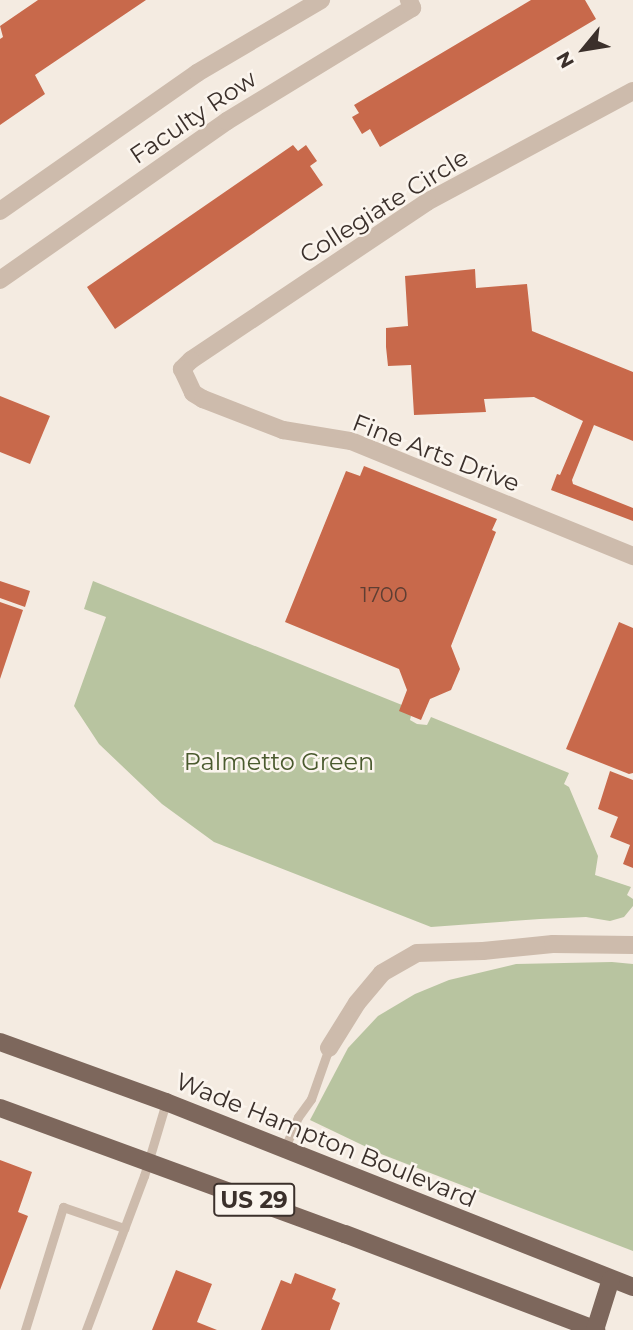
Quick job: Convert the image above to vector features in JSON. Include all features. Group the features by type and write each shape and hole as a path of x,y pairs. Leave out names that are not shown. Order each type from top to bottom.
{"main road":[{"name":"Wade Hampton Boulevard","path":"0,1042 166,1102 633,1287"},
{"name":"US 29","path":"0,1108 149,1161 596,1330"},
{"path":"596,1330 611,1279"}],"street":[{"name":"Faculty Row","path":"0,211 197,73 321,0"},
{"name":"Faculty Row","path":"0,281 227,121 412,8 410,0"},
{"name":"Collegiate Circle","path":"186,382 182,369 191,360 427,202 633,91"},
{"name":"Fine Arts Drive","path":"186,382 202,399 283,430 351,441 633,556"},
{"path":"329,1048 357,1003 382,973 416,953 483,951 553,944 633,945"}],"lane":[{"path":"284,1150 298,1117 311,1099 329,1048"},
{"path":"86,1330 149,1161 166,1102"},
{"path":"25,1330 63,1207 124,1227"}],"green space":[{"name":"Palmetto Green","path":"93,581 402,705 411,716 410,720 417,724 427,725 431,717 569,773 564,784 569,787 598,856 595,875 631,887 627,895 633,899 633,906 624,917 610,921 586,917 431,927 214,842 162,804 99,744 74,706 106,617 84,609"},
{"path":"516,964 633,964 633,1251 381,1154 310,1120 348,1048 378,1016 415,994 449,980"}],"building":[{"path":"38,0 146,0 35,75 45,94 0,125 0,39 3,37 0,26"},
{"path":"531,0 585,0 596,19 380,147 370,129 362,134 352,117 359,113 354,105"},
{"path":"293,145 298,151 306,145 317,161 310,166 323,185 115,329 87,287"},
{"path":"475,269 476,288 527,284 532,331 633,372 633,441 594,425 572,480 573,484 633,508 633,521 551,490 583,421 534,397 484,399 486,412 414,415 411,365 388,366 386,347 386,328 408,326 405,276"},
{"path":"0,396 50,416 30,464 0,452"},
{"path":"364,466 497,519 492,530 496,532 451,646 460,669 451,690 430,699 421,720 399,711 407,690 399,669 285,622 346,471 360,476"},
{"path":"0,581 30,591 25,607 0,598"},
{"path":"0,602 23,610 0,679"},
{"path":"619,622 633,628 633,773 629,774 566,749"},
{"path":"610,771 633,780 633,868 623,864 630,845 610,837 618,817 598,809"},
{"path":"0,1160 32,1172 18,1212 28,1216 0,1290"},
{"path":"176,1270 212,1284 197,1322 217,1330 152,1330"},
{"path":"295,1273 336,1289 332,1299 340,1303 330,1330 261,1330 281,1280 291,1284"}]}
